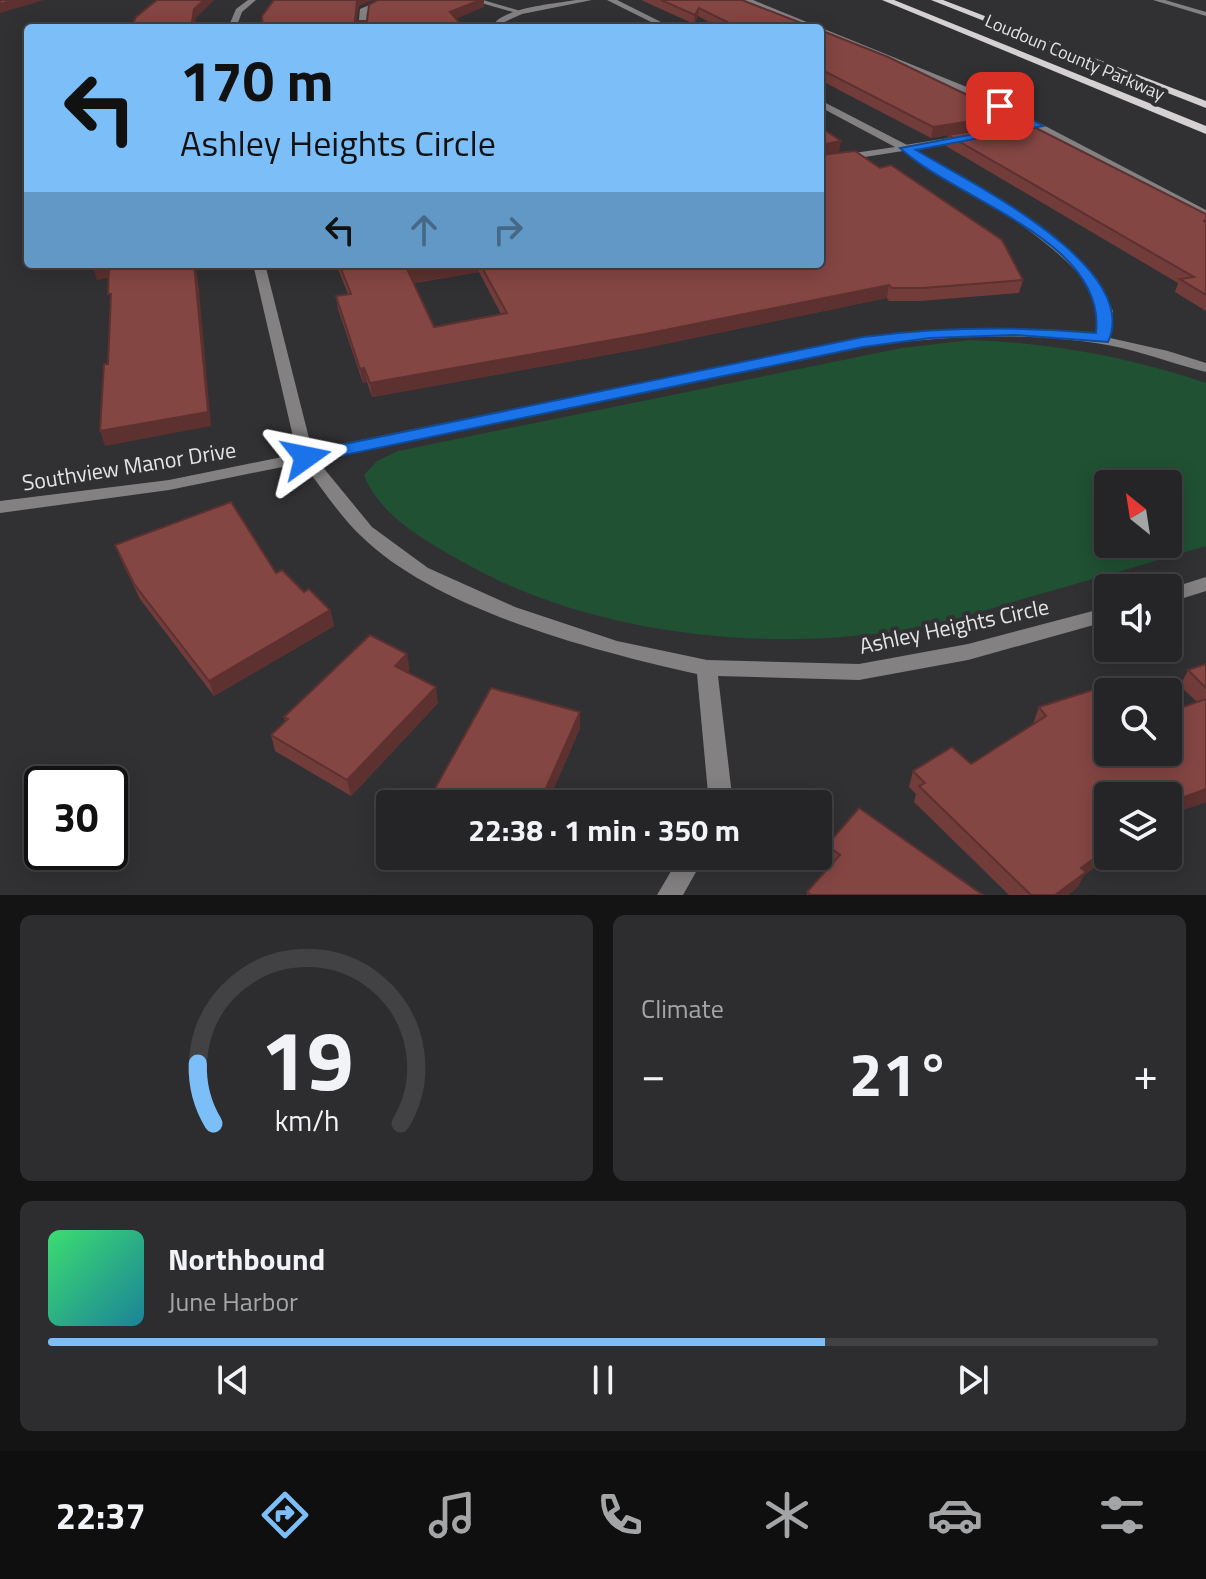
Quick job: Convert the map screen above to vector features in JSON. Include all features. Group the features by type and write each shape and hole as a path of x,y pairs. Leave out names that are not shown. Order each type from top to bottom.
{"main road":[{"name":"Loudoun County Parkway","path":"886,0 1206,130"},
{"name":"Loudoun County Parkway","path":"935,0 1206,105"}],"street":[{"path":"234,24 239,11 252,0"},
{"path":"362,24 363,11 387,0"},
{"path":"475,0 520,12"},
{"path":"497,24 520,12 588,0"},
{"path":"611,0 661,24"},
{"path":"747,0 806,24"},
{"path":"1157,0 1206,14"},
{"path":"1181,6 1206,1"},
{"path":"824,31 981,96 1206,215"},
{"path":"824,105 905,148 1049,238 1088,275 1106,311 1103,338"},
{"path":"1023,128 1037,126"},
{"path":"824,160 979,136"},
{"name":"Ashley Heights Circle","path":"260,268 306,457 366,531 421,573 508,612 616,648 707,668 859,672 968,652 1094,618"},
{"name":"Southview Manor Drive","path":"0,507 169,485 863,342 930,333 1015,331 1103,338 1206,368"},
{"path":"1182,592 1206,584"},
{"path":"707,668 720,790"},
{"path":"669,895 684,870"}],"green space":[{"path":"971,340 1031,344 1119,359 1206,383 1206,546 1182,553 1182,470 1094,470 1094,558 1165,558 1110,574 1094,574 1094,579 974,614 884,633 780,639 673,631 568,607 519,589 441,550 395,518 372,491 364,475 377,461 398,451 902,348"}],"building":[{"path":"157,0 204,0 194,9 192,24 133,24 136,17"},
{"path":"274,0 357,0 355,21 367,21 369,5 378,0 480,0 450,12 460,24 263,24 262,16"},
{"path":"661,0 742,0 804,24 731,24 699,8 695,15"},
{"path":"824,32 888,57 1009,115 933,127 824,71"},
{"path":"1026,123 1206,214 1206,295 1180,279 1194,277 948,135"},
{"path":"824,130 841,141 824,144"},
{"path":"855,151 880,168 891,165 1002,240 1023,280 923,288 892,288 889,285 645,334 370,383 364,368 360,369 336,296 351,294 341,268 426,268 408,271 434,327 507,313 482,268 824,268 824,155"},
{"path":"109,268 194,268 208,412 100,431 104,364 108,364 111,294 108,294"},
{"path":"231,502 276,573 282,570 304,592 309,589 330,610 209,681 134,584 115,545"},
{"path":"370,635 407,654 395,666 436,687 347,780 271,735 288,719 284,717"},
{"path":"1206,664 1206,688 1188,670"},
{"path":"491,688 580,712 545,790 434,790"},
{"path":"1094,690 1094,766 1182,766 1182,707 1206,699 1206,789 1182,798 1182,782 1094,782 1094,858 1081,868 1086,872 1055,895 1031,895 919,786 925,783 913,771 952,747 971,764 1046,716 1039,707"},
{"path":"859,808 983,895 811,895 807,892 827,870 832,870 832,864 840,855 832,849 832,839"}],"route":[{"path":"306,457 863,342 930,333 1015,331 1103,338 1106,311 1088,275 1049,238 905,148 1037,126 1000,106"}]}
